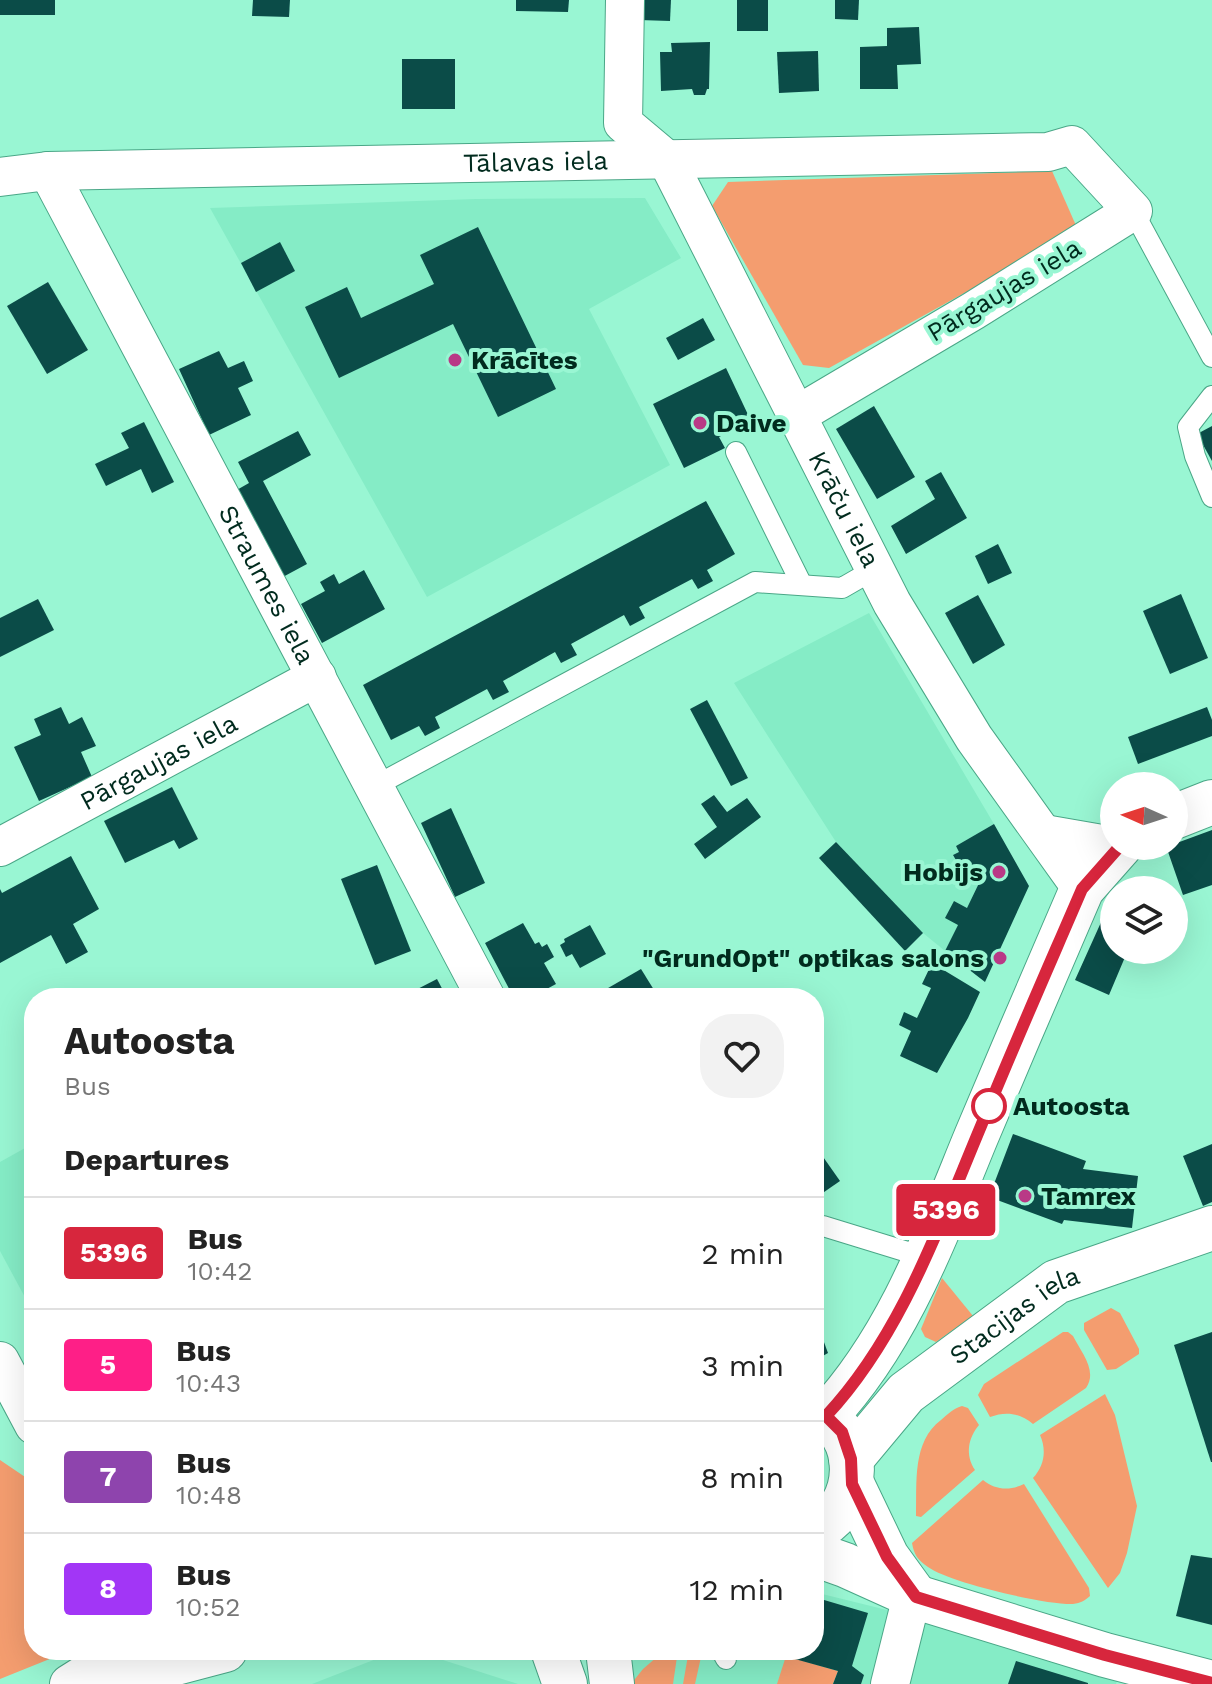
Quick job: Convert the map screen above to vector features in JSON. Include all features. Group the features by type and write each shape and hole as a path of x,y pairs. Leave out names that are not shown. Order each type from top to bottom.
{"main road":[{"path":"1188,811 1212,802"},
{"path":"824,1411 852,1388 890,1331 1082,889 1107,860"},
{"name":"Stacijas iela","path":"824,1530 843,1508 852,1471 906,1393 1056,1282 1212,1228"},
{"path":"824,1417 842,1432 852,1471 887,1557 912,1603"},
{"path":"824,1543 845,1565 912,1603 1114,1671 1212,1683"},
{"path":"96,1684 181,1660"},
{"path":"557,1660 565,1684"},
{"path":"609,1660 612,1684"}],"street":[{"name":"Krāču iela","path":"625,0 623,123 667,160 892,603 974,738 1082,889"},
{"name":"Tālavas iela","path":"0,177 48,171 1048,152 1072,145 1133,211"},
{"name":"Straumes iela","path":"48,171 481,988"},
{"name":"Pārgaujas iela","path":"797,415 973,311 1133,211"},
{"name":"Pārgaujas iela","path":"0,847 317,677"},
{"path":"1044,834 1100,843"},
{"path":"0,1361 24,1406"},
{"path":"890,1684 912,1603"},
{"path":"69,1684 96,1667 100,1660"}],"lane":[{"path":"1133,211 1212,357"},
{"path":"1212,396 1188,427 1195,456 1212,497"},
{"path":"736,452 802,585"},
{"path":"375,786 755,582 842,588 875,569"},
{"path":"824,1226 924,1257"}],"shaded area":[{"path":"1052,171 1078,230 829,368 803,365 712,206 728,182"},
{"name":"Krācītes","path":"645,198 681,258 589,309 670,465 427,597 210,208 476,199"},
{"path":"869,613 994,824 956,846 959,852 953,856 962,871 968,868 973,876 981,879 967,908 954,901 958,925 945,951 923,933 836,842 734,683"},
{"path":"24,1149 24,1295 0,1251 0,1162"},
{"path":"942,1278 973,1316 936,1342 925,1337 921,1329"},
{"path":"1111,1308 1120,1313 1139,1354 1116,1369 1107,1370 1084,1330 1084,1323"},
{"path":"1063,1332 1073,1336 1087,1362 1090,1375 1086,1388 1033,1424 1013,1414 990,1417 978,1395 984,1384"},
{"path":"1105,1394 1115,1415 1137,1506 1120,1573 1108,1588 1033,1478 1043,1458 1040,1435"},
{"path":"962,1406 968,1408 979,1425 969,1447 975,1470 921,1517 916,1516 918,1464 925,1440 941,1420"},
{"path":"0,1460 24,1476 24,1660 47,1660 0,1679"},
{"path":"983,1480 1003,1488 1024,1484 1089,1588 1090,1596 1073,1604 1021,1597 956,1580 928,1567 919,1559 912,1543"},
{"path":"824,1594 1122,1668 1116,1684 624,1684 620,1667 634,1660 824,1660"},
{"path":"374,1660 443,1660 518,1684 312,1684"},
{"path":"653,1660 677,1660 673,1684 631,1684"},
{"path":"687,1660 700,1660 695,1684 683,1684"},
{"path":"785,1660 800,1660 838,1671 833,1684 777,1684"}],"building":[{"path":"0,0 55,0 55,15 0,15"},
{"path":"253,0 290,0 289,17 252,16"},
{"path":"516,0 569,0 568,12 516,11"},
{"path":"639,0 671,0 670,21 639,20"},
{"path":"737,0 768,0 768,31 737,31"},
{"path":"835,0 859,0 858,20 835,19"},
{"path":"919,27 921,64 897,65 898,89 860,89 860,47 887,46 887,28"},
{"path":"710,42 709,89 705,95 694,95 692,89 661,91 660,52 672,52 671,43"},
{"path":"818,51 819,91 779,93 777,52"},
{"path":"402,59 455,59 455,109 402,109"},
{"path":"478,227 556,389 498,417 453,324 339,378 305,307 347,287 361,318 434,284 420,255"},
{"path":"280,242 295,271 256,292 241,263"},
{"path":"48,282 88,350 47,374 7,306"},
{"path":"703,318 715,340 678,360 666,338"},
{"path":"219,351 228,368 244,361 253,381 238,388 251,415 209,435 179,369"},
{"path":"726,368 751,421 719,437 725,448 684,468 653,404"},
{"path":"874,406 915,477 877,499 836,429"},
{"path":"144,422 174,482 152,493 141,469 106,486 95,464 129,448 121,433"},
{"path":"1212,426 1212,461 1197,434"},
{"path":"298,431 311,455 263,481 307,564 281,578 235,491 249,483 238,462"},
{"path":"941,472 967,518 906,554 891,526 935,499 925,481"},
{"path":"706,501 735,554 707,570 713,581 698,589 692,579 639,607 645,618 630,626 624,615 571,644 577,655 561,663 555,652 503,681 509,692 493,700 487,689 435,717 440,728 425,736 419,726 391,740 363,685"},
{"path":"998,544 1012,573 988,584 975,556"},
{"path":"364,570 385,609 322,643 301,604 325,591 320,582 334,574 339,584"},
{"path":"1181,594 1208,658 1170,674 1143,611"},
{"path":"978,595 1005,645 973,664 945,613"},
{"path":"38,599 54,630 0,657 0,618"},
{"path":"707,700 748,778 731,786 690,709"},
{"path":"61,707 69,724 82,717 96,746 81,752 92,777 39,801 14,747 41,735 34,719"},
{"path":"1207,707 1212,720 1212,736 1138,764 1128,737"},
{"path":"172,787 198,839 179,849 174,840 125,863 104,821"},
{"path":"714,795 727,812 747,798 761,817 705,859 694,844 717,827 701,804"},
{"path":"451,808 485,883 455,897 421,823"},
{"path":"994,824 1029,886 985,982 945,951 958,925 945,918 954,901 967,908 981,879 973,876 968,868 962,871 953,855 959,852 956,846"},
{"path":"1212,830 1212,885 1188,893 1188,876 1176,876 1171,860 1188,860 1188,839"},
{"path":"836,842 923,933 905,951 819,858"},
{"path":"71,856 99,909 73,924 88,952 66,964 51,935 0,963 0,889 2,893"},
{"path":"377,865 411,951 375,965 341,879"},
{"path":"523,923 535,944 539,942 542,947 547,944 554,957 544,963 556,984 549,988 509,988 485,943"},
{"path":"590,925 606,954 580,968 572,954 566,957 560,945 565,942 564,939"},
{"path":"1100,925 1100,964 1122,964 1109,995 1075,980"},
{"path":"932,963 980,992 937,1073 900,1056 911,1031 899,1025 904,1012 917,1018 931,988 922,984"},
{"path":"641,969 653,988 608,988"},
{"path":"437,979 442,988 419,988"},
{"path":"1013,1134 1086,1161 1083,1169 1138,1176 1132,1228 1064,1220 1062,1224 989,1197"},
{"path":"1212,1144 1212,1202 1203,1206 1183,1156"},
{"path":"824,1158 840,1181 824,1192"},
{"path":"1212,1332 1212,1462 1211,1462 1174,1345"},
{"path":"1191,1555 1212,1558 1212,1625 1176,1616"},
{"path":"824,1600 868,1613 852,1666 864,1675 861,1684 833,1684 838,1671 798,1660 824,1660"},
{"path":"1016,1661 1088,1683 1088,1684 1008,1684"}],"bus line":[{"name":"5396","path":"1108,860 1082,889 942,1218 890,1331 852,1388 826,1416 842,1432 851,1459 852,1484 887,1557 916,1597 1105,1655 1212,1683"}],"place":[{"name":"Krācītes","path":"455,360"},
{"name":"Daive","path":"700,423"},
{"name":"Hobijs","path":"999,872"},
{"name":"\"GrundOpt\" optikas salons","path":"1000,958"},
{"name":"Autoosta","path":"989,1106"},
{"name":"Tamrex","path":"1025,1196"}]}
